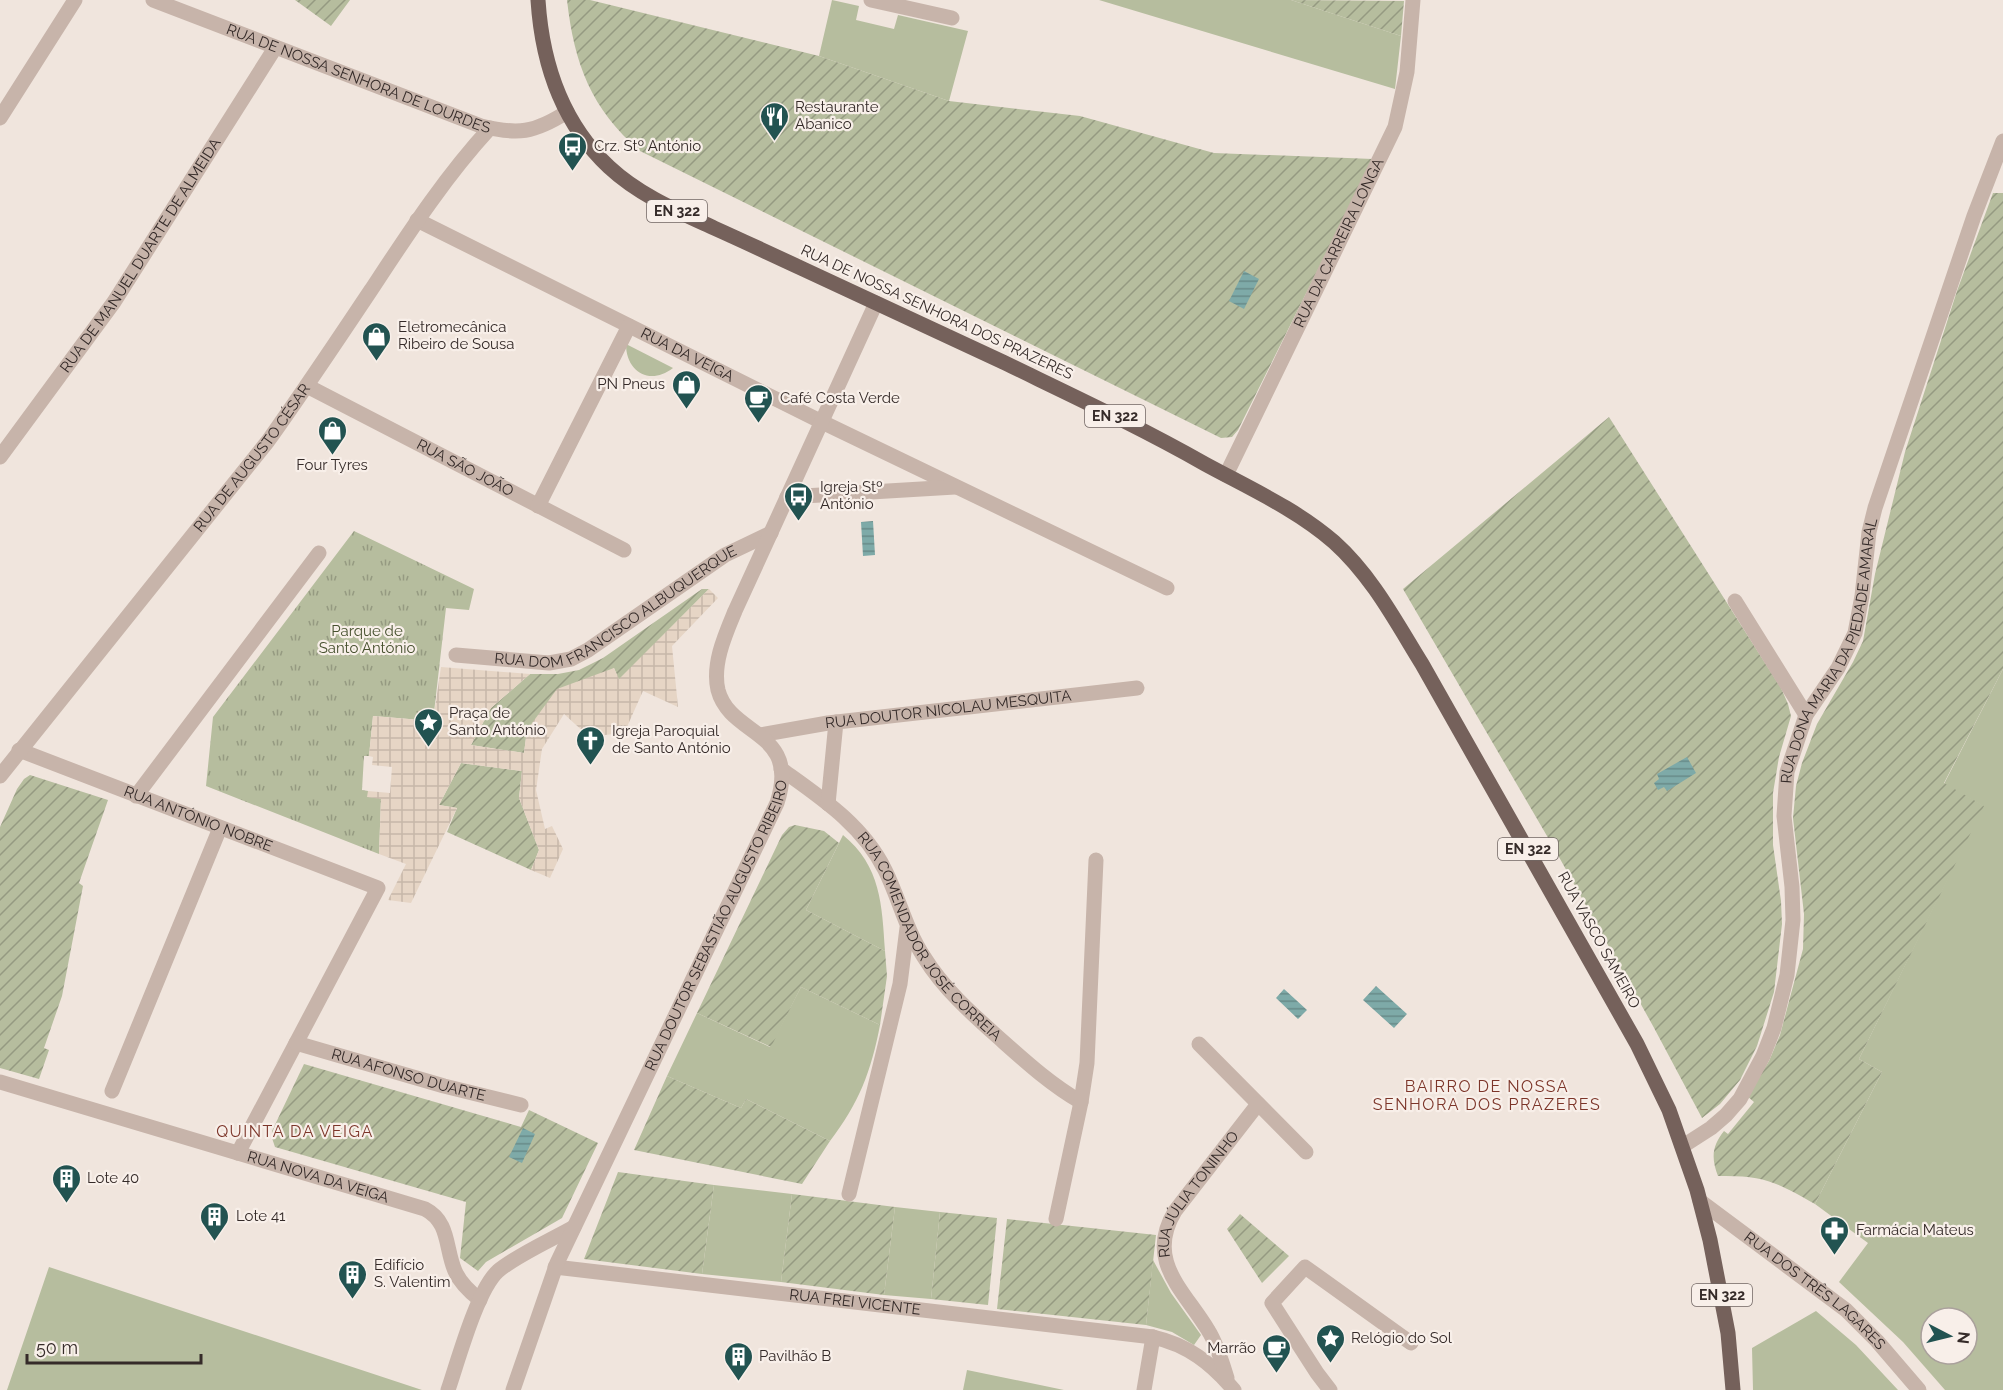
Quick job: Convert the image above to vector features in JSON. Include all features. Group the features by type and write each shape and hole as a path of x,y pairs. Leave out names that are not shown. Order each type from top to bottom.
{"main road":[{"name":"EN 322","path":"538,0 541,33 548,66 567,112"},
{"name":"RUA DE NOSSA SENHORA DOS PRAZERES","path":"567,112 581,135 601,159 620,177 646,194 1140,428 1276,502 1311,524"},
{"name":"RUA VASCO SAMEIRO","path":"1311,524 1335,543 1364,576 1389,610 1422,664 1637,1044 1669,1110 1700,1201 1725,1314 1733,1390"}],"street":[{"path":"0,118 75,0"},
{"name":"RUA DE NOSSA SENHORA DE LOURDES","path":"153,0 451,116 490,128 527,131 546,125 567,112"},
{"path":"871,0 952,18"},
{"name":"RUA DA CARREIRA LONGA","path":"1226,475 1395,127 1406,81 1413,0"},
{"name":"RUA DE MANUEL DUARTE DE ALMEIDA","path":"0,457 114,302 275,48"},
{"name":"RUA DE AUGUSTO CÉSAR","path":"0,776 250,465 307,386 417,220 456,167 490,128"},
{"name":"RUA DONA MARIA DA PIEDADE AMARAL","path":"1683,1146 1711,1128 1740,1100 1763,1056 1782,998 1793,920 1792,887 1784,816 1785,792 1792,753 1806,715 1838,668 1855,633 1862,596 1869,532 1875,508 1974,216 2003,141"},
{"name":"RUA DA VEIGA","path":"417,220 822,422 1167,588"},
{"name":"RUA DOUTOR SEBASTIÃO AUGUSTO RIBEIRO","path":"513,1390 555,1267 780,795 781,769 772,746 726,708 718,690 717,670 721,649 730,624 876,303"},
{"path":"538,506 629,326"},
{"name":"RUA SÃO JOÃO","path":"307,386 624,550"},
{"name":"RUA DA VEIGA","path":"787,497 957,487"},
{"name":"RUA DOM FRANCISCO ALBUQUERQUE","path":"456,655 540,663 571,659 588,650 725,555 771,533"},
{"path":"136,796 319,553"},
{"path":"1735,601 1806,715"},
{"name":"RUA DOUTOR NICOLAU MESQUITA","path":"760,735 836,722 1137,688"},
{"path":"828,804 836,722"},
{"name":"RUA ANTÓNIO NOBRE","path":"19,750 378,888 296,1043"},
{"name":"RUA COMENDADOR JOSÉ CORREIA","path":"781,769 828,804 861,835 878,856 907,925 925,959 962,1003 1041,1076 1081,1102"},
{"path":"112,1091 220,828"},
{"path":"1056,1219 1081,1102 1089,1044 1095,860"},
{"path":"849,1194 897,1001 907,925"},
{"path":"238,1153 296,1043"},
{"name":"RUA AFONSO DUARTE","path":"296,1043 444,1086 521,1105"},
{"path":"1199,1044 1306,1152"},
{"name":"RUA NOVA DA VEIGA","path":"0,1082 430,1211 443,1226 450,1257 459,1279 480,1300"},
{"name":"RUA JÚLIA TONINHO","path":"1232,1388 1211,1334 1168,1270 1164,1242 1167,1224 1175,1211 1258,1104"},
{"name":"RUA DOS TRÊS LAGARES","path":"1700,1201 1846,1310 1878,1341 1919,1390"},
{"path":"448,1390 488,1282 503,1268 574,1227"},
{"name":"RUA FREI VICENTE","path":"555,1267 1154,1337 1174,1343 1196,1354 1208,1362 1232,1388"},
{"path":"1328,1389 1272,1302 1305,1267 1411,1343"},
{"path":"1144,1390 1154,1337"}],"green space":[{"path":"295,0 350,0 331,26"},
{"path":"567,0 590,0 819,56 949,101 1080,116 1214,153 1373,159 1238,430 1232,437 1221,438 640,151 609,119 588,83 574,44"},
{"path":"832,0 859,6 856,20 894,29 898,15 968,31 949,101 819,56"},
{"path":"1099,0 1291,0 1401,36 1395,89"},
{"path":"1291,0 1404,1 1401,36"},
{"path":"1993,193 2003,193 2003,669 1944,783 1984,806 1859,1059 1882,1072 1815,1204 1769,1181 1747,1177 1718,1176 1714,1163 1714,1152 1724,1131 1728,1134 1754,1102 1747,1096 1769,1061 1780,1035 1803,949 1804,914 1793,818 1796,786 1817,724 1863,641 1875,574 1905,452 1957,291"},
{"path":"626,344 673,368 656,376 641,373 630,362"},
{"path":"1609,417 1781,688 1791,716 1779,757 1773,793 1773,845 1782,924 1774,992 1757,1046 1740,1080 1720,1104 1702,1118 1554,848 1403,589"},
{"name":"Parque de Santo António","path":"354,531 474,589 469,610 446,608 433,721 373,716 369,756 364,756 362,790 368,791 368,797 381,798 379,854 206,786 213,717"},
{"path":"702,589 709,589 619,680 614,668 527,730 524,753 471,745 491,708 530,674 558,674 579,670 603,658"},
{"path":"2003,669 2003,1390 1945,1390 1924,1366 1979,1366 1979,1306 1919,1306 1919,1360 1903,1342 1839,1282 1868,1243 1815,1204 1882,1072 1859,1059 1983,806 1944,784"},
{"path":"461,763 522,771 519,798 539,850 531,870 447,832 457,808 439,805"},
{"path":"30,775 108,800 79,883 83,886 62,996 44,1048 49,1050 39,1079 0,1068 0,827 17,789"},
{"path":"795,825 824,831 839,843 806,910 885,951 887,976 880,1025 801,987 771,1047 697,1013 782,835 789,827"},
{"path":"843,835 856,847 872,873 883,918 885,951 806,910"},
{"path":"801,987 880,1025 868,1072 856,1100 830,1141 746,1099 741,1108 667,1076 697,1013 770,1047"},
{"path":"304,1064 521,1127 529,1110 598,1143 562,1218 486,1262 478,1271 460,1258 466,1202 275,1147 272,1131"},
{"path":"667,1076 741,1108 746,1099 830,1141 802,1184 634,1150"},
{"path":"618,1172 714,1185 702,1274 584,1259"},
{"path":"714,1185 792,1194 781,1282 702,1274"},
{"path":"792,1194 895,1207 884,1295 781,1282"},
{"path":"895,1207 940,1212 931,1299 884,1295"},
{"path":"940,1212 997,1218 988,1305 931,1299"},
{"path":"1240,1214 1289,1256 1262,1283 1227,1229"},
{"path":"1007,1219 1156,1235 1146,1325 997,1309"},
{"path":"1153,1260 1171,1293 1201,1335 1194,1345 1172,1332 1146,1325"},
{"path":"49,1267 422,1390 7,1390"},
{"path":"1816,1311 1856,1345 1898,1390 1753,1390 1752,1348"},
{"path":"967,1370 1064,1390 963,1390"}],"shaded area":[{"name":"Praça de Santo António","path":"709,589 718,598 672,646 678,707 643,691 622,738 614,734 605,735 597,744 564,714 542,749 536,790 545,829 552,826 563,849 550,878 531,870 539,850 519,798 522,771 461,763 439,805 457,808 411,903 388,900 406,864 379,854 381,799 367,797 368,791 390,793 392,767 372,765 373,757 369,756 373,716 433,721 441,667 530,674 491,708 471,745 524,753 527,730 557,689 614,668 619,679"}],"water":[{"path":"1244,271 1259,279 1244,309 1229,301"},
{"path":"873,521 875,555 863,556 861,522"},
{"path":"1687,757 1696,773 1667,791 1664,787 1658,790 1654,783 1659,779 1657,774"},
{"path":"1376,986 1407,1014 1394,1028 1363,1000"},
{"path":"1284,989 1307,1010 1298,1019 1276,998"},
{"path":"523,1128 535,1134 522,1163 509,1157"}],"place":[{"name":"Restaurante Abanico","path":"774,142"},
{"name":"Crz. Stº António","path":"573,172"},
{"name":"Eletromecânica Ribeiro de Sousa","path":"377,362"},
{"name":"PN Pneus","path":"686,410"},
{"name":"Café Costa Verde","path":"759,424"},
{"name":"Four Tyres","path":"332,456"},
{"name":"Igreja Stº António","path":"799,522"},
{"name":"Praça de Santo António","path":"428,748"},
{"name":"Igreja Paroquial de Santo António","path":"591,766"},
{"name":"Lote 40","path":"66,1204"},
{"name":"Lote 41","path":"215,1242"},
{"name":"Farmácia Mateus","path":"1835,1256"},
{"name":"Edifício S. Valentim","path":"353,1300"},
{"name":"Relógio do Sol","path":"1330,1364"},
{"name":"Marrão","path":"1277,1374"},
{"name":"Pavilhão B","path":"738,1382"}],"district":[{"name":"BAIRRO DE NOSSA SENHORA DOS PRAZERES","path":"1487,1095"},
{"name":"QUINTA DA VEIGA","path":"295,1131"}]}
